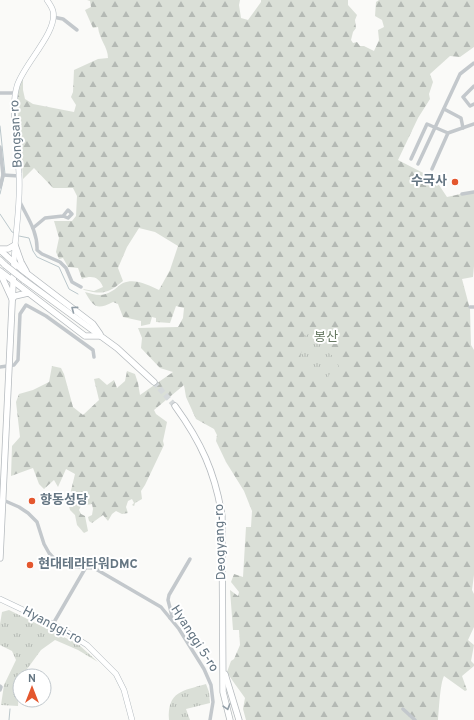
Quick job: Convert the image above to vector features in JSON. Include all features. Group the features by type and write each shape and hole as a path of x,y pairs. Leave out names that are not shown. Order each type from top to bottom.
{"main road":[{"path":"47,0 53,11 53,17"},
{"name":"Bongsan-ro","path":"15,242 18,199 16,176 15,93 19,80 49,32 53,17"},
{"path":"0,249 8,249 15,242"},
{"path":"0,558 15,242"},
{"path":"15,242 23,266 30,275"},
{"path":"0,249 14,263 93,324 100,336"},
{"path":"0,260 24,280 117,348 154,382"},
{"path":"0,272 85,336 100,336"},
{"path":"0,272 12,300"},
{"path":"12,300 15,296 28,293"},
{"name":"Deogyang-ro","path":"175,406 191,428 212,471 222,516 223,692 230,720"},
{"name":"Hyanggi-ro","path":"0,599 53,624 87,645 116,674 122,685 132,720"},
{"name":"Deogyang-ro","path":"223,666 230,694 239,720"}],"street":[{"path":"53,17 63,19 77,30"},
{"path":"418,164 460,74 474,63"},
{"path":"474,86 463,96 470,106 474,104"},
{"name":"Bongsan-ro","path":"0,93 15,93"},
{"path":"444,109 461,118 463,128"},
{"path":"411,159 428,124 448,133 474,124"},
{"path":"432,169 448,133"},
{"name":"Bongsan-ro","path":"0,147 4,175 0,187"},
{"name":"Bongsan-ro","path":"4,175 16,176"},
{"path":"462,194 474,192"},
{"name":"Bongsan-ro","path":"18,199 33,228 37,250 42,254 60,262 66,268 72,282 81,287"},
{"path":"33,228 45,218 63,216"},
{"path":"0,367 14,365 18,360 20,314 26,305 46,316 93,350 94,357"},
{"name":"Hyanggi 5-ro","path":"2,494 28,513 37,522 44,544 49,553 58,563 73,567 94,568 161,607 171,617 174,624 204,669 211,685 213,702 210,720"},
{"path":"171,617 168,600 169,595 190,559"},
{"path":"53,624 86,567"},
{"path":"0,686 2,687 0,690"},
{"path":"403,709 416,720"}],"green space":[{"name":"봉산","path":"87,0 240,0 239,5 241,18 248,20 261,0 348,0 348,5 357,15 355,20 356,28 353,32 351,40 353,43 357,42 360,46 364,46 374,51 379,40 378,30 384,27 382,20 375,16 376,2 379,0 474,0 474,47 460,57 450,56 430,74 433,82 429,94 430,99 418,118 398,160 435,179 447,197 474,191 473,277 462,279 470,309 471,345 474,350 474,575 472,590 474,594 474,627 468,640 474,645 471,661 474,666 462,676 467,690 465,691 444,676 438,720 246,720 243,709 245,698 227,672 240,645 239,630 233,630 230,590 238,596 239,592 231,582 234,574 243,577 246,527 251,527 252,511 244,491 226,462 216,441 217,435 214,429 196,419 186,397 184,385 154,410 156,414 167,422 163,441 164,445 141,491 142,499 135,503 134,506 132,505 134,503 132,499 128,501 126,507 128,513 122,514 116,511 112,514 108,521 103,515 92,523 89,521 88,517 92,515 92,504 81,506 79,510 81,514 85,516 88,531 84,533 77,525 75,515 70,510 68,503 75,474 66,469 58,487 54,480 44,489 39,484 33,468 11,476 12,446 20,437 16,402 19,394 33,390 49,382 52,366 61,368 73,407 83,415 99,400 94,379 99,378 107,385 114,380 117,388 125,381 127,371 135,374 140,395 173,372 160,368 141,348 142,338 138,328 178,327 183,318 184,308 176,306 170,323 156,322 156,318 152,317 150,324 141,326 141,321 123,317 118,304 113,302 99,307 96,306 85,292 102,295 109,293 123,283 132,281 159,290 170,270 178,246 155,232 139,228 127,247 118,268 123,281 113,288 101,293 84,290 83,289 94,291 103,287 95,278 89,277 82,279 78,268 68,267 63,258 59,259 56,252 59,238 54,221 72,221 76,216 77,196 73,188 53,188 34,168 23,179 17,92 23,75 23,90 25,99 33,104 74,112 76,105 71,97 73,92 74,70 98,59 108,58 107,50 98,27 93,28 85,10 91,7 90,1"},
{"path":"316,331 325,349 335,358 339,367 329,375 327,381 319,384 313,374 307,371 300,360 304,336"},
{"path":"9,610 78,644 98,662 78,650 55,640 41,650 28,668 12,668 16,660 12,651 0,645 0,624 2,612"},
{"path":"12,668 12,706 1,705 4,685"},
{"path":"206,684 209,692 210,703 186,709 190,720 169,720 171,703 178,694"}],"waterway":[{"path":"0,126 5,174"},
{"path":"0,194 4,177"},
{"path":"0,214 12,232 15,233"},
{"path":"19,236 29,238 33,251 37,257 59,267 69,289 78,294"},
{"path":"9,720 10,709"}],"tunnel":[{"path":"154,382 175,406"}],"place":[{"name":"수국사","path":"455,182"},
{"name":"향동성당","path":"32,501"},
{"name":"현대테라타워DMC","path":"30,565"}]}
